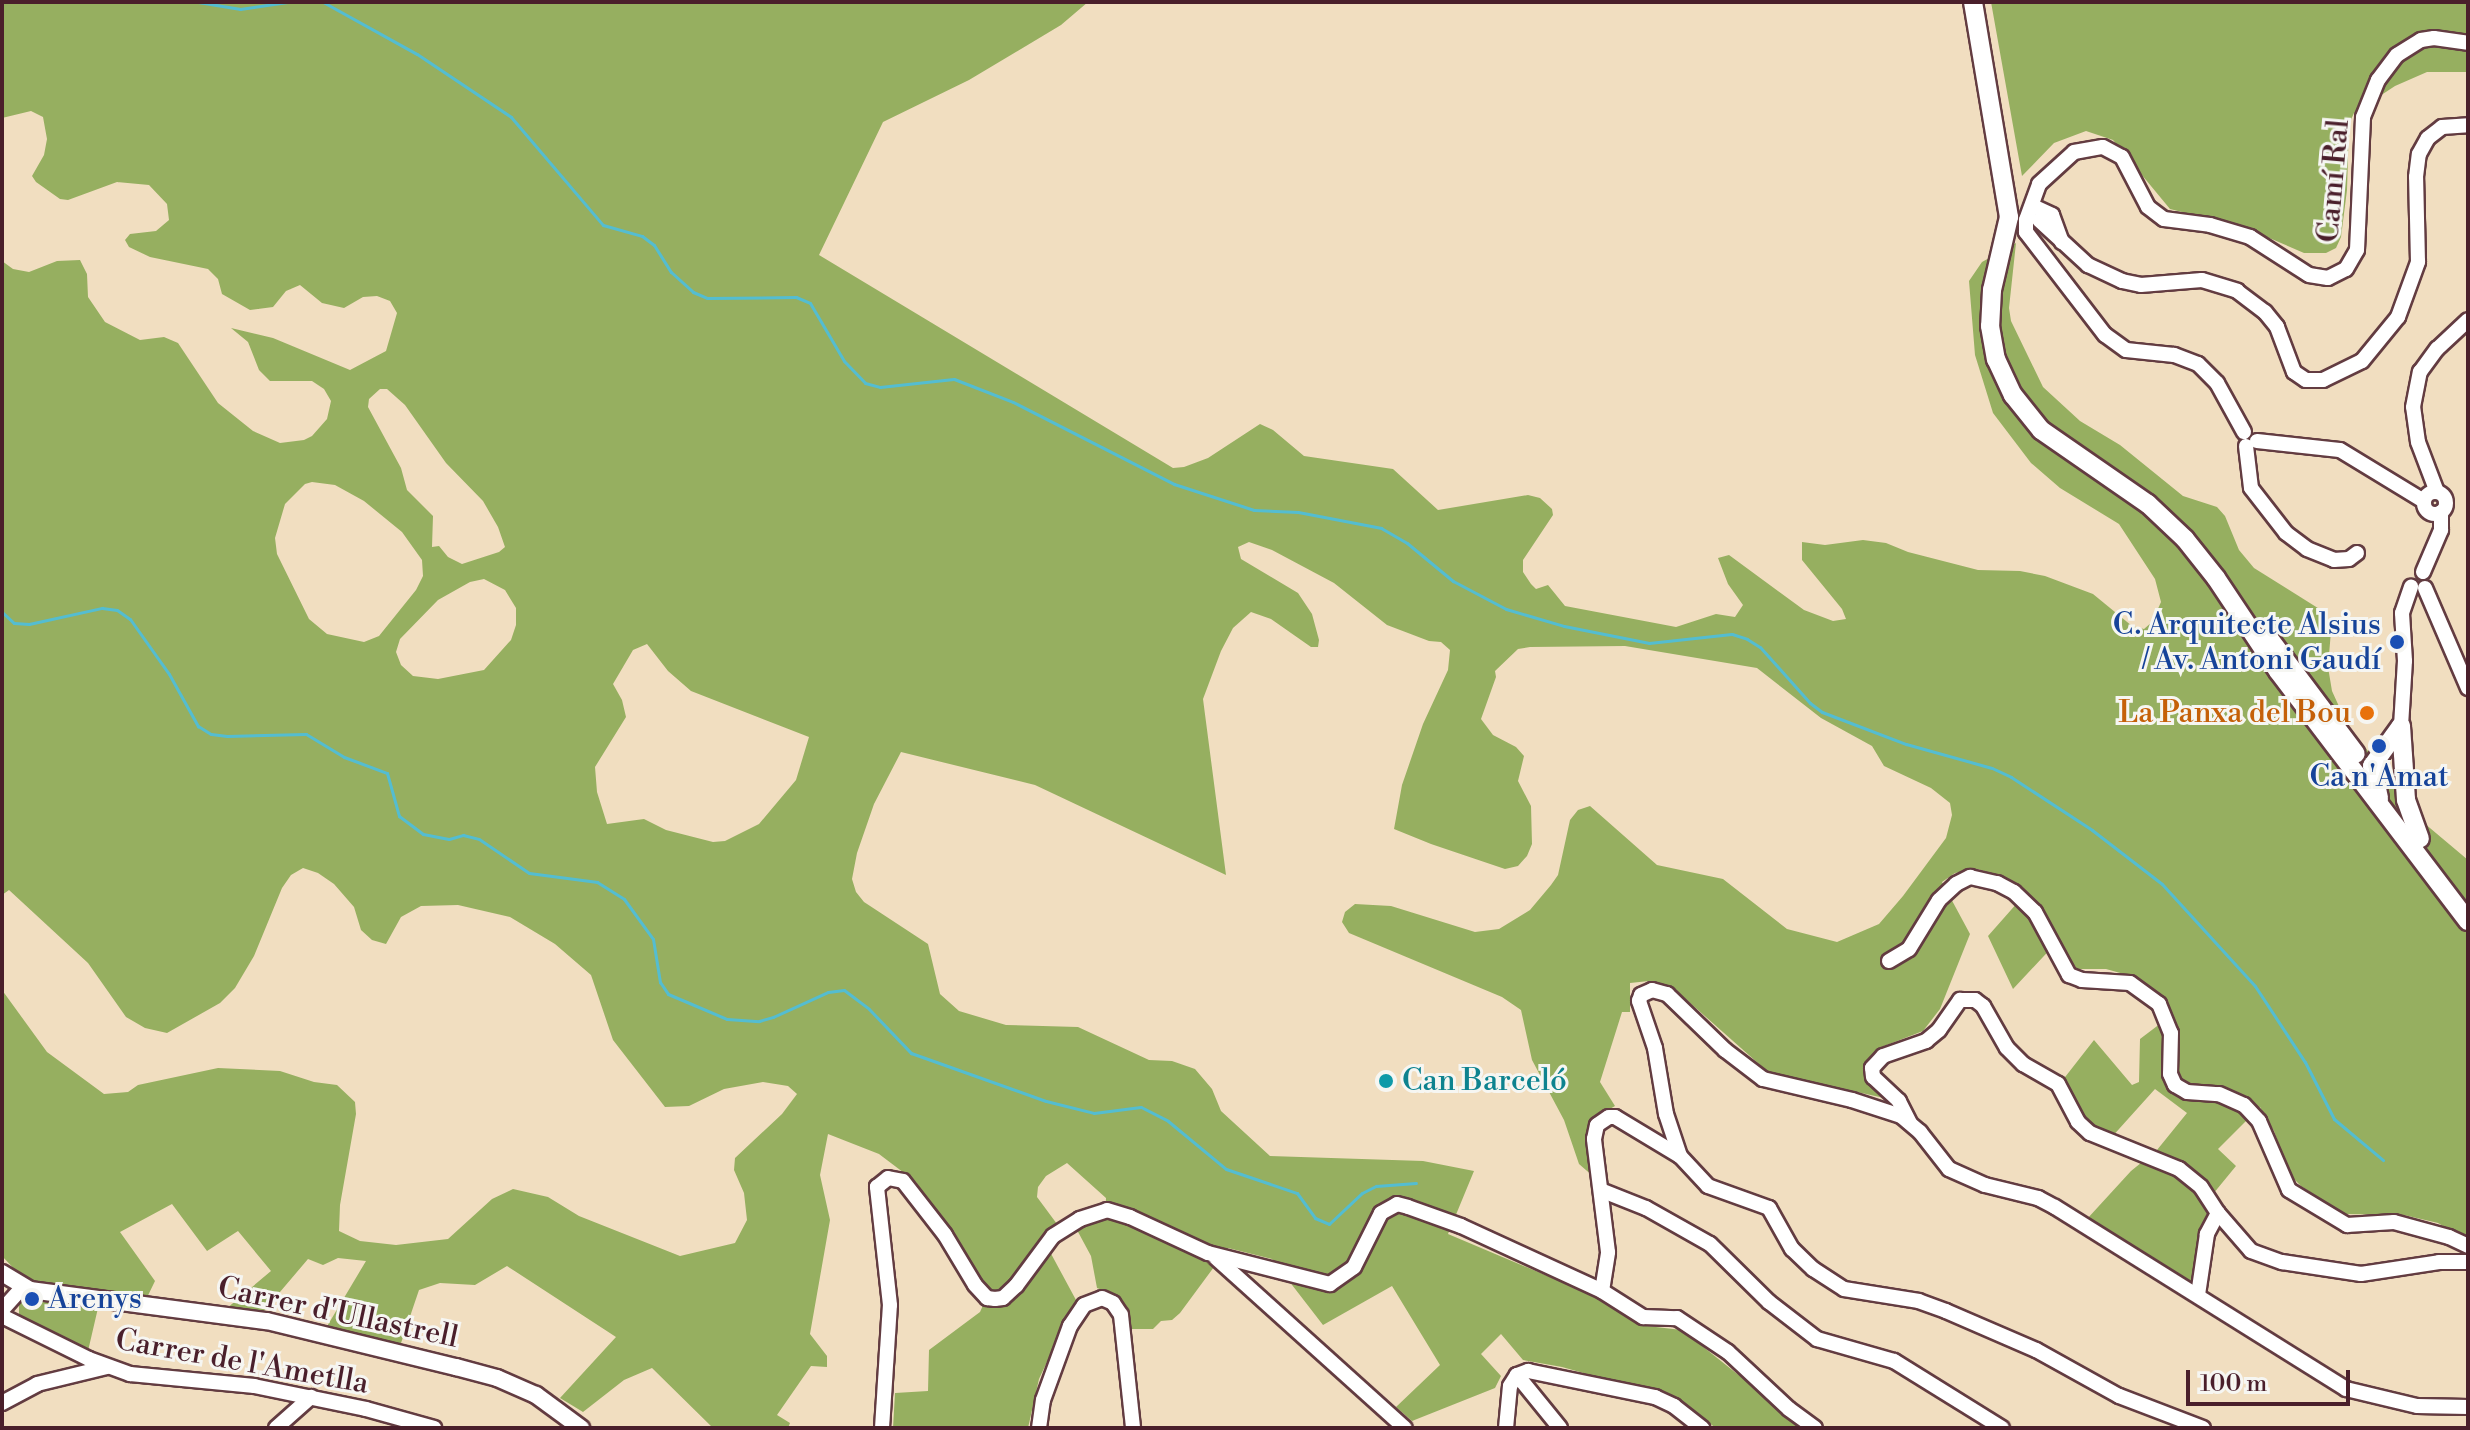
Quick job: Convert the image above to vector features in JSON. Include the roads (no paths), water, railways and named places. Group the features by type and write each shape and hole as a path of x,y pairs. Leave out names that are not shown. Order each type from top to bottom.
{"main road":[{"path":"1973,2 2008,202 2007,236 1989,307 1992,342 2004,378 2025,414 2041,430 2148,504 2185,539 2216,578 2267,656 2468,921"},
{"path":"2216,578 2235,595 2335,723 2373,779 2468,902"},
{"path":"2335,723 2364,751 2397,753 2404,766"},
{"path":"2385,812 2373,779 2372,766 2401,726"},
{"path":"2401,726 2406,800 2420,839"},
{"path":"2345,759 2373,779 2393,781 2404,766"}],"street":[{"name":"Camí Ral","path":"2037,211 2039,184 2053,168 2084,148 2103,147 2122,157 2148,207 2164,219 2210,225 2250,237 2298,269 2328,278 2346,269 2357,250 2361,133 2366,107 2378,80 2397,55 2421,40 2434,38 2468,43"},
{"path":"2357,553 2349,559 2334,560 2307,549 2286,533 2251,488 2249,440 2207,371 2186,357 2126,350 2114,344 2044,256 2033,232 2037,211 2055,220 2062,242 2098,271 2130,284 2152,285 2190,279 2237,291 2269,317 2281,336 2290,365 2300,377 2315,381 2338,376 2362,361 2387,334 2416,276 2420,251 2416,164 2422,145 2442,127 2468,125"},
{"path":"2468,320 2437,349 2420,372 2413,407 2431,497 2429,512 2441,512 2441,530 2423,572 2412,573 2408,579 2418,588 2468,688"},
{"path":"2249,440 2340,450 2431,497"},
{"path":"2401,726 2405,661 2402,613 2418,588"},
{"path":"1889,961 1909,949 1939,900 1956,884 1970,877 1997,883 2014,892 2035,912 2069,975 2082,980 2130,983 2159,1004 2171,1033 2170,1074 2175,1085 2187,1092 2219,1094 2244,1105 2259,1121 2289,1190 2347,1225 2394,1222 2449,1237 2468,1246"},
{"path":"1680,1156 1666,1114 1655,1048 1639,1001 1646,991 1667,994 1725,1050 1763,1079 1889,1111 1910,1123"},
{"path":"2468,1262 2439,1262 2361,1274 2282,1262 2251,1251 2218,1213 2201,1187 2179,1169 2098,1139 2084,1128 2058,1084 2016,1058 1983,1006 1971,998 1960,1000 1939,1030 1926,1041 1883,1056 1872,1068 1873,1077 1899,1101 1910,1123 1949,1169 1985,1185 2038,1198 2346,1389 2417,1406 2468,1407"},
{"path":"1602,1291 1608,1252 1594,1132 1597,1125 1609,1117 1624,1122 1680,1156 1708,1186 1769,1208 1792,1249 1844,1289 1935,1307 2036,1350 2119,1396 2203,1428"},
{"path":"882,1428 890,1305 877,1187 888,1178 903,1181 912,1190 987,1298 1003,1298 1010,1293 1053,1236 1080,1219 1107,1210 1213,1255 1330,1284 1348,1274 1374,1222 1388,1207 1397,1204 1461,1226 1602,1291 1643,1317 1677,1318 1728,1352 1789,1409 1815,1428"},
{"path":"1603,1191 1646,1208 1710,1244 1778,1310 1817,1339 1894,1361 2002,1428"},
{"path":"2198,1295 2207,1234 2218,1213"},
{"path":"1213,1255 1405,1428"},
{"path":"2,1273 22,1288 2,1310"},
{"name":"Carrer d'Ullastrell","path":"22,1288 267,1321 304,1329 497,1378 536,1395 575,1426"},
{"path":"1039,1428 1043,1400 1070,1326 1084,1305 1102,1298 1113,1303 1121,1315 1133,1428"},
{"name":"Carrer de l'Ametlla","path":"2,1316 108,1367 130,1374 254,1386 434,1428"},
{"path":"2,1403 37,1384 108,1367"},
{"path":"1517,1375 1539,1372 1655,1397 1674,1406 1702,1428"},
{"path":"1506,1428 1508,1394 1517,1375"},
{"path":"1517,1375 1560,1428"},
{"path":"276,1428 311,1397"}],"waterway":[{"path":"198,2 240,9 287,2"},
{"path":"323,2 417,54 511,117 603,225 642,236 654,245 671,272 693,292 707,298 796,297 810,303 844,361 865,383 880,387 954,379 1013,402 1174,484 1254,510 1298,512 1381,528 1407,543 1453,581 1506,609 1564,626 1649,643 1732,634 1747,639 1760,647 1810,703 1822,712 1906,744 1992,768 2011,777 2092,830 2162,884 2255,986 2305,1062 2334,1119 2383,1160"},
{"path":"2,612 14,623 29,624 102,608 117,610 130,619 169,674 198,726 211,734 227,736 306,734 344,757 387,773 399,816 423,834 449,839 463,835 479,839 529,873 597,882 624,899 653,939 660,982 668,994 727,1019 759,1021 828,992 844,990 869,1009 911,1053 1046,1101 1094,1113 1141,1107 1168,1121 1226,1169 1297,1193 1315,1218 1329,1224 1362,1193 1376,1186 1416,1183"}],"place":[{"name":"C. Arquitecte Alsius / Av. Antoni Gaudí","path":"2397,642"},
{"name":"La Panxa del Bou","path":"2367,713"},
{"name":"Ca n'Amat","path":"2379,746"},
{"name":"Can Barceló","path":"1386,1081"},
{"name":"Arenys","path":"32,1299"}]}
